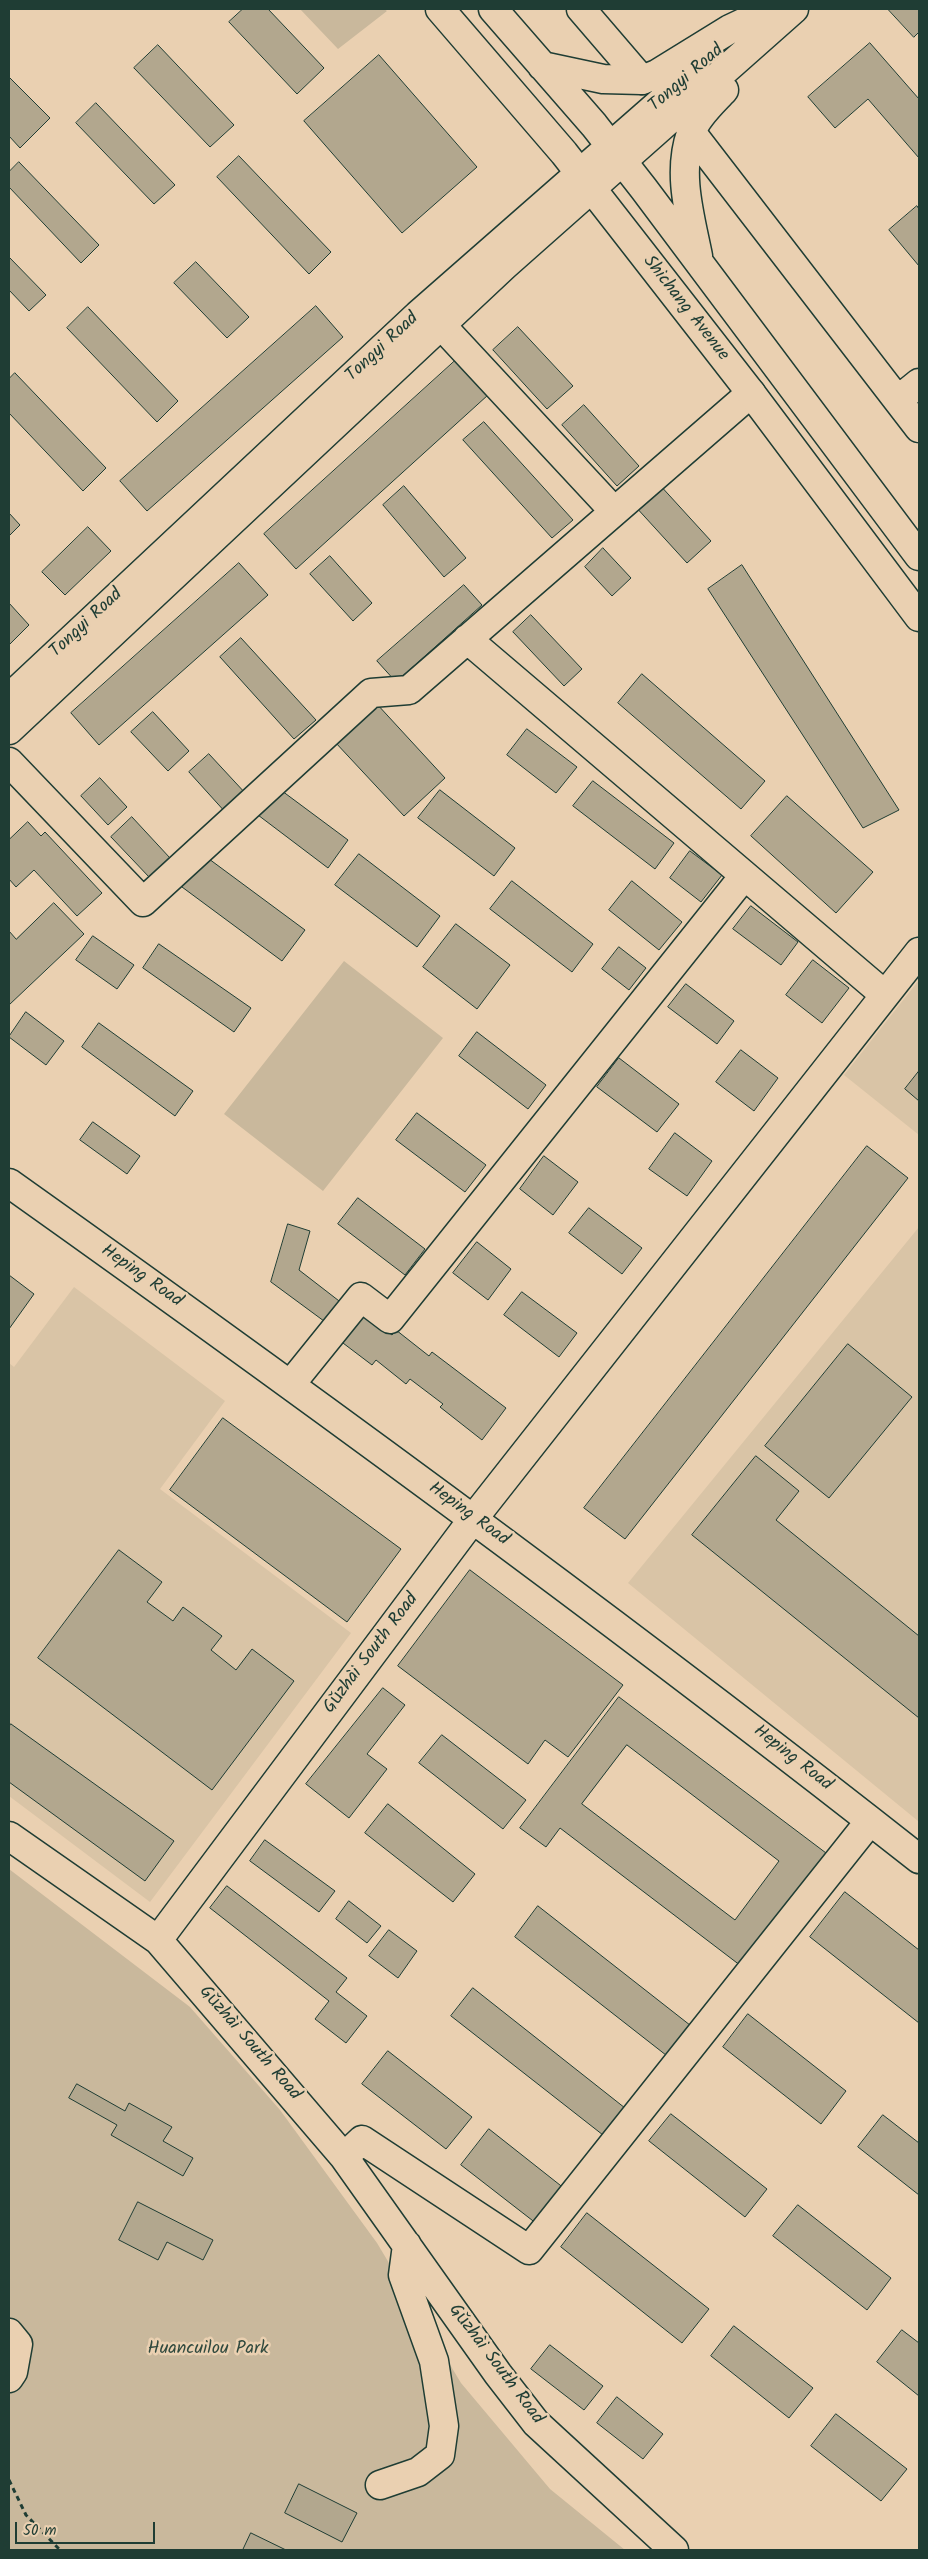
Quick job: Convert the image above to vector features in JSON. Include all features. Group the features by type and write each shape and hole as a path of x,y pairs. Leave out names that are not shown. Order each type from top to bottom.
{"street":[{"name":"Shichang Avenue","path":"440,9 585,181 751,393 919,617"},
{"path":"493,9 616,154 919,556"},
{"path":"581,9 642,80"},
{"name":"Tongyi Road","path":"9,698 390,342 585,181 767,18 794,9"},
{"path":"542,66 603,79 642,80 657,74 730,29 767,18"},
{"path":"700,265 684,186 691,132 707,109 753,57 767,18"},
{"path":"691,132 919,428"},
{"name":"Tongyi Road","path":"9,730 441,325 585,181"},
{"path":"441,325 613,510"},
{"path":"898,400 919,384"},
{"path":"9,762 143,902 371,692 409,690 613,510 751,393"},
{"path":"467,639 885,995"},
{"path":"290,1384 361,1298 390,1319 744,876"},
{"name":"Gǔzhài South Road","path":"674,2550 536,2423 498,2374 344,2157 158,1940 473,1519 919,952"},
{"name":"Heping Road","path":"9,1182 290,1384 473,1519 728,1709 919,1859"},
{"path":"344,2157 362,2140 529,2250 870,1820"},
{"path":"9,1836 158,1940"},
{"path":"380,2485 418,2472 440,2455 444,2426 434,2360 403,2275 407,2245"},
{"path":"9,2333 18,2344 13,2372 9,2378"}],"path":[{"path":"9,2480 26,2515 60,2550"}],"shaded area":[{"path":"919,980 919,1135 844,1075"},
{"path":"919,1227 919,1820 918,1821 628,1583"},
{"path":"74,1287 225,1401 160,1489 351,1633 150,1902 9,1796 9,1363 14,1367"}],"green space":[{"path":"300,9 384,9 387,11 338,49"},
{"path":"344,961 443,1038 323,1191 224,1114"},
{"name":"Huancuilou Park","path":"9,1869 190,2007 280,2110 377,2243 461,2383 550,2489 625,2550 9,2550"}],"building":[{"path":"243,9 268,9 324,68 297,94 229,22"},
{"path":"888,9 919,9 919,32 914,37"},
{"path":"870,43 919,99 919,158 868,99 835,128 808,97"},
{"path":"158,45 234,125 210,147 134,68"},
{"path":"379,55 477,167 402,233 304,121"},
{"path":"9,77 50,118 20,148 9,136"},
{"path":"96,103 175,185 154,204 76,123"},
{"path":"239,156 331,252 309,274 217,177"},
{"path":"19,162 99,245 81,263 9,187 9,172"},
{"path":"917,206 919,209 919,266 889,230"},
{"path":"9,257 46,295 29,311 9,290"},
{"path":"196,262 249,317 227,338 174,283"},
{"path":"316,306 343,337 147,511 120,481"},
{"path":"88,307 178,401 157,422 67,328"},
{"path":"518,327 573,386 547,409 493,350"},
{"path":"456,360 488,395 296,569 264,534"},
{"path":"15,373 106,468 83,491 9,413 9,379"},
{"path":"584,405 639,466 617,486 562,425"},
{"path":"484,422 573,520 552,538 463,440"},
{"path":"658,483 711,541 687,563 634,505"},
{"path":"404,486 466,558 444,577 383,505"},
{"path":"9,513 20,525 9,536"},
{"path":"88,527 111,551 65,595 42,572"},
{"path":"603,548 631,578 612,596 585,567"},
{"path":"330,556 372,603 353,621 310,574"},
{"path":"239,563 268,595 99,745 71,713"},
{"path":"742,565 899,810 863,828 708,589"},
{"path":"464,585 482,605 396,682 377,661"},
{"path":"9,603 29,625 9,645"},
{"path":"531,615 582,669 564,686 513,632"},
{"path":"241,638 316,720 294,739 220,657"},
{"path":"642,674 765,781 741,809 618,703"},
{"path":"376,703 445,778 404,816 335,742"},
{"path":"153,712 189,751 168,771 131,732"},
{"path":"527,729 577,767 556,793 507,755"},
{"path":"209,754 247,795 227,814 189,772"},
{"path":"100,778 127,807 108,825 81,796"},
{"path":"593,781 674,843 655,869 573,806"},
{"path":"274,785 348,840 328,868 254,812"},
{"path":"440,790 515,848 494,876 418,818"},
{"path":"787,796 873,872 836,913 751,836"},
{"path":"132,817 170,858 150,878 111,837"},
{"path":"28,822 41,836 45,832 102,893 77,916 34,870 16,887 9,879 9,840"},
{"path":"690,851 722,875 701,902 670,878"},
{"path":"359,854 440,916 417,947 335,885"},
{"path":"205,856 305,930 282,961 182,887"},
{"path":"512,881 593,944 572,972 490,909"},
{"path":"632,881 682,922 659,950 609,910"},
{"path":"54,903 84,934 9,1005 9,931 16,939"},
{"path":"751,906 798,942 781,965 733,929"},
{"path":"456,924 510,965 477,1009 423,967"},
{"path":"93,936 134,965 117,989 76,960"},
{"path":"159,944 251,1008 234,1032 143,968"},
{"path":"619,947 646,968 629,990 602,969"},
{"path":"813,960 849,988 822,1023 786,995"},
{"path":"686,984 734,1021 717,1044 668,1007"},
{"path":"26,1012 64,1041 46,1065 9,1037"},
{"path":"99,1023 193,1091 175,1116 82,1047"},
{"path":"477,1032 546,1085 528,1109 459,1056"},
{"path":"741,1050 778,1078 754,1111 716,1082"},
{"path":"619,1058 679,1104 657,1132 597,1087"},
{"path":"919,1071 919,1101 905,1089"},
{"path":"417,1113 486,1165 465,1192 396,1140"},
{"path":"93,1122 140,1156 127,1174 80,1140"},
{"path":"675,1133 712,1161 687,1196 649,1169"},
{"path":"867,1146 908,1178 625,1539 584,1508"},
{"path":"544,1156 578,1182 553,1215 520,1189"},
{"path":"358,1198 425,1249 405,1275 338,1224"},
{"path":"589,1208 642,1248 622,1274 569,1233"},
{"path":"288,1224 310,1231 299,1270 343,1304 328,1324 271,1282"},
{"path":"477,1242 511,1269 488,1300 453,1273"},
{"path":"9,1275 34,1294 9,1329"},
{"path":"522,1292 577,1333 559,1357 504,1315"},
{"path":"361,1311 392,1335 396,1330 429,1356 432,1352 506,1408 482,1440 440,1407 443,1404 410,1379 406,1384 376,1360 372,1365 339,1340"},
{"path":"848,1344 912,1397 829,1498 765,1446"},
{"path":"223,1418 401,1549 347,1622 170,1490"},
{"path":"756,1456 799,1491 776,1520 919,1636 919,1718 692,1535"},
{"path":"119,1550 162,1582 147,1602 173,1621 183,1607 222,1636 211,1650 236,1670 252,1649 294,1681 212,1790 38,1658"},
{"path":"470,1570 623,1685 568,1757 545,1740 528,1764 398,1666"},
{"path":"383,1688 405,1705 367,1754 387,1769 349,1818 306,1784"},
{"path":"619,1697 830,1856 745,1969 560,1828 546,1847 520,1828","holes":["627,1745 779,1861 735,1920 582,1804"]},
{"path":"11,1724 174,1841 145,1881 9,1782 9,1727"},
{"path":"442,1735 526,1800 503,1829 419,1763"},
{"path":"388,1804 475,1874 453,1902 365,1833"},
{"path":"265,1840 335,1891 319,1912 250,1861"},
{"path":"227,1886 347,1978 336,1992 367,2016 346,2043 315,2019 329,2001 210,1908"},
{"path":"845,1892 919,1950 919,2023 810,1937"},
{"path":"349,1901 381,1926 367,1943 336,1919"},
{"path":"538,1906 695,2029 671,2059 515,1937"},
{"path":"389,1930 417,1951 398,1978 369,1956"},
{"path":"473,1988 625,2108 603,2135 451,2016"},
{"path":"748,2014 846,2091 821,2124 723,2047"},
{"path":"388,2051 472,2117 446,2149 362,2084"},
{"path":"77,2084 125,2111 129,2103 172,2127 163,2141 193,2158 183,2176 111,2135 117,2125 69,2098"},
{"path":"671,2114 767,2189 745,2217 649,2141"},
{"path":"883,2115 919,2143 919,2195 858,2147"},
{"path":"489,2129 565,2189 537,2224 461,2165"},
{"path":"138,2202 213,2240 203,2260 167,2242 158,2260 119,2240"},
{"path":"798,2205 891,2278 867,2310 773,2236"},
{"path":"587,2213 709,2309 682,2343 561,2247"},
{"path":"734,2326 813,2388 789,2418 711,2356"},
{"path":"902,2330 919,2343 919,2396 877,2362"},
{"path":"550,2345 603,2386 584,2410 531,2369"},
{"path":"617,2397 663,2434 643,2459 597,2423"},
{"path":"836,2414 907,2469 881,2501 811,2446"},
{"path":"299,2484 357,2513 342,2542 285,2513"},
{"path":"251,2533 286,2550 243,2550"}]}
